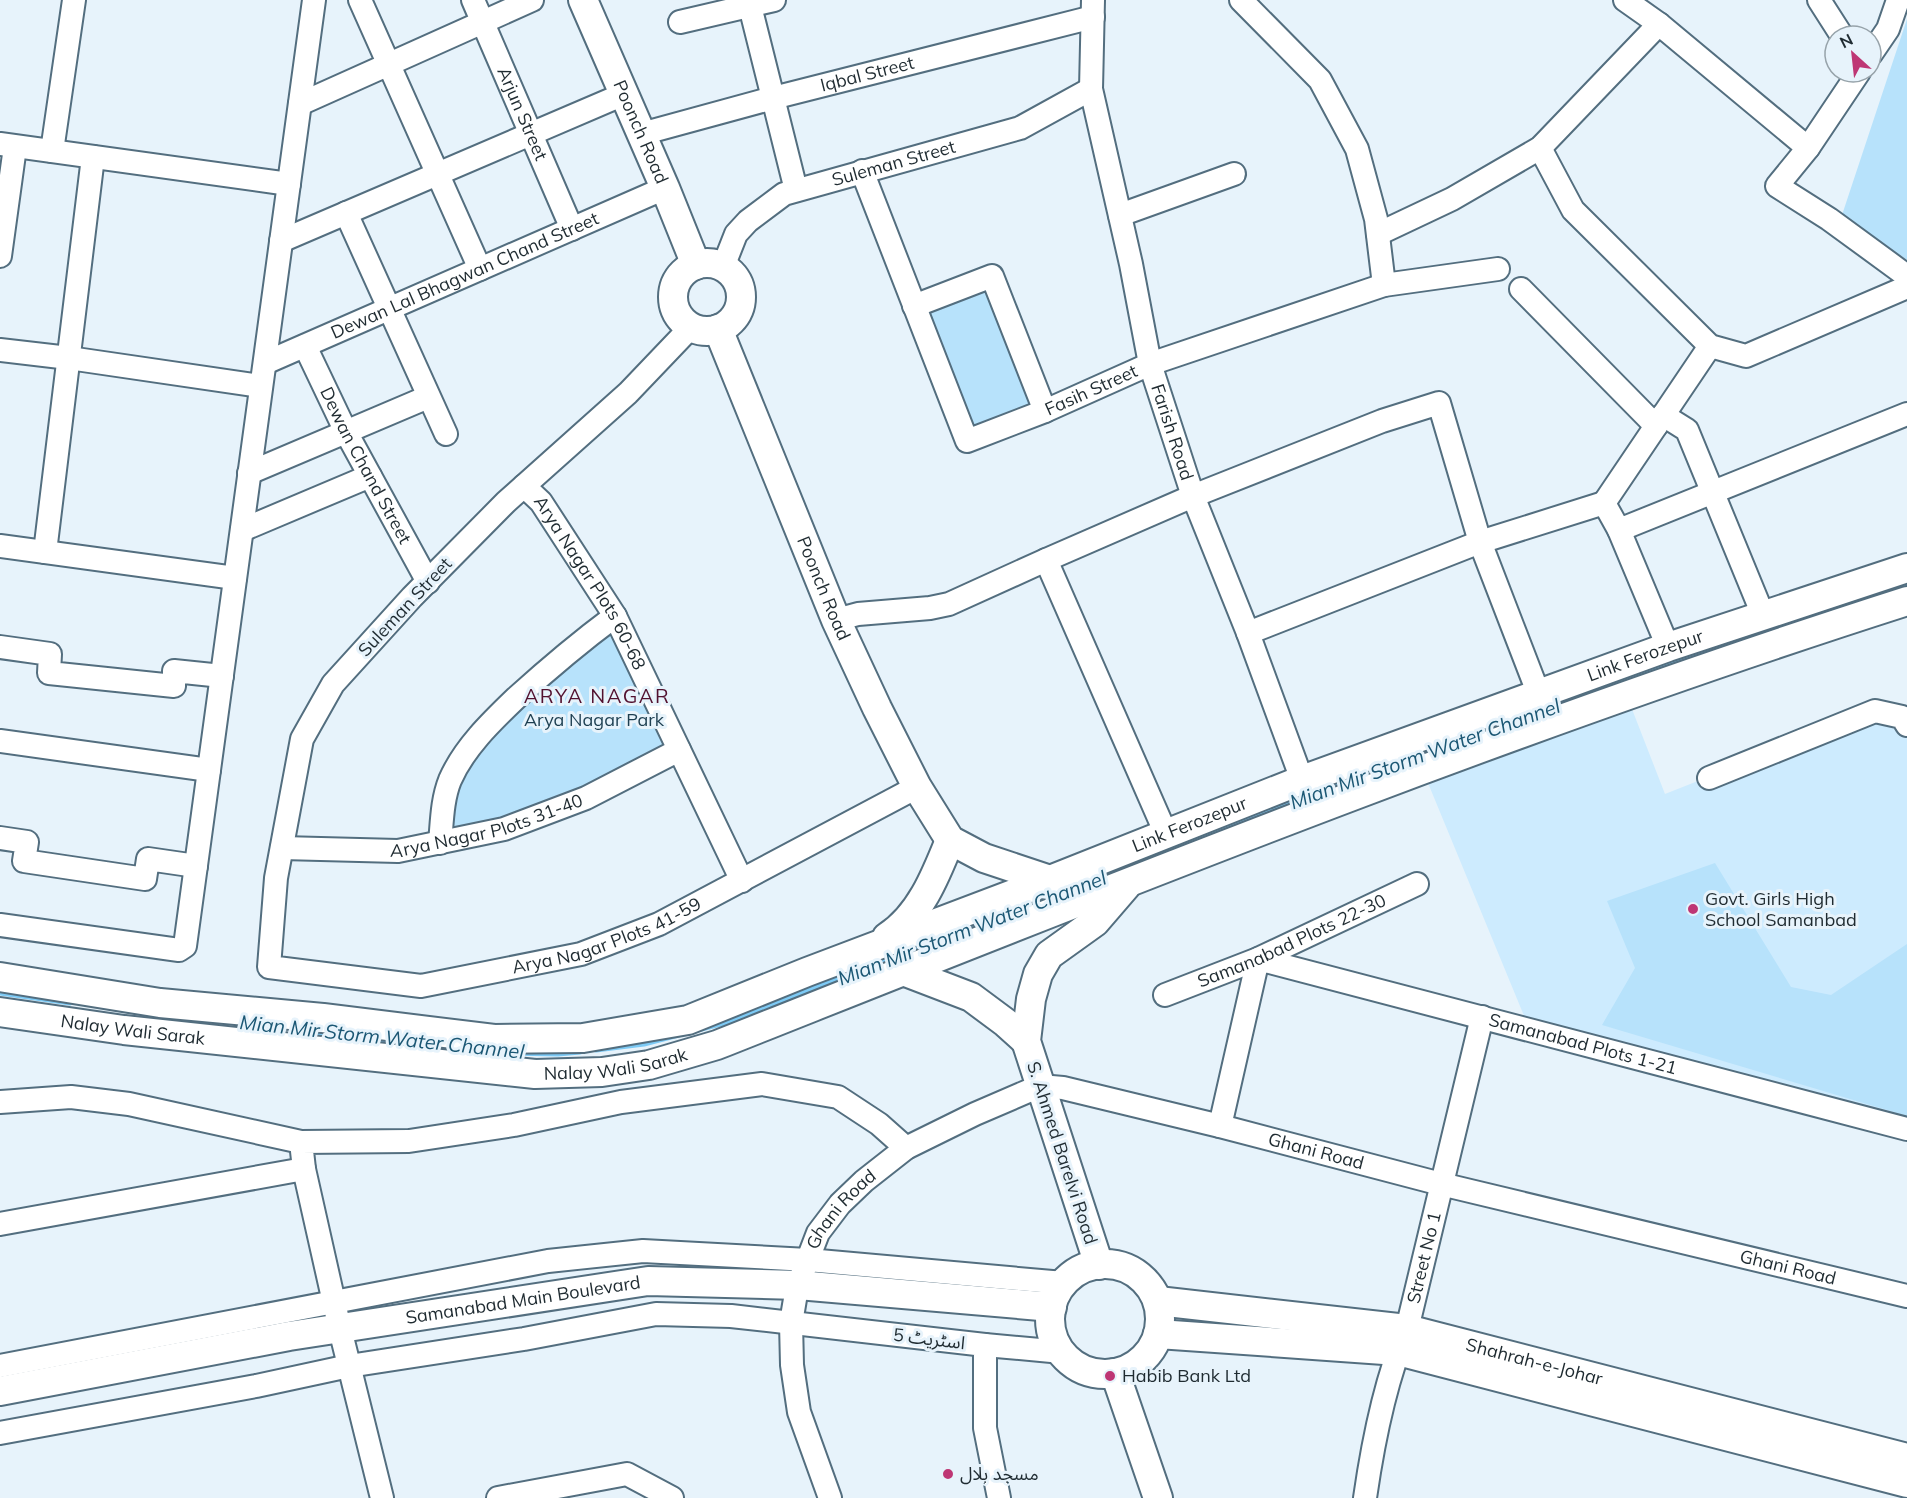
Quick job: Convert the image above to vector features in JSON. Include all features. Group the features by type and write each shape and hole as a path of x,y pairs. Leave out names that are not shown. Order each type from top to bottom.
{"main road":[{"name":"Poonch Road","path":"583,0 664,188 710,266"},
{"path":"710,266 733,275 739,286 741,300 738,312 730,322 709,331 691,327 682,320 673,300 674,289 686,270 710,266"},
{"name":"Poonch Road","path":"718,329 836,620 916,787 950,840 984,858 1050,880"},
{"name":"Link Ferozepur","path":"1050,880 1302,780 1660,650 1907,568"},
{"name":"Link Ferozepur","path":"1129,882 1412,774 1659,684 1907,601"},
{"path":"1659,684 1660,650"},
{"path":"869,948 897,930 919,903 937,873 950,840"},
{"name":"Nalay Wali Sarak","path":"0,976 160,1003 323,1018 494,1039 583,1038 688,1020 869,948 1050,880"},
{"name":"Nalay Wali Sarak","path":"0,1012 124,1030 535,1074 602,1072 649,1065 717,1045 1129,882"},
{"name":"S. Ahmed Barelvi Road","path":"1099,1265 1026,1041 1035,982 1049,955 1095,922 1129,882"},
{"name":"S. Ahmed Barelvi Road","path":"903,971 971,996 1026,1041"},
{"path":"124,1030 129,997"},
{"path":"1099,1265 1117,1265 1134,1272 1148,1284 1158,1301 1160,1318 1158,1335 1152,1348 1142,1360 1115,1373 1095,1373 1076,1366 1062,1353 1054,1339 1056,1304 1074,1274 1085,1268 1099,1265"},
{"name":"Samanabad Main Boulevard","path":"0,1410 342,1335 633,1295 798,1292 1056,1304"},
{"name":"Shahrah-e-Johar","path":"1158,1301 1402,1340 1907,1458"},
{"name":"Samanabad Main Boulevard","path":"0,1391 289,1336 342,1335"},
{"name":"Shahrah-e-Johar","path":"1158,1335 1402,1340 1907,1483"},
{"path":"1115,1373 1158,1498"}],"street":[{"path":"52,152 74,0"},
{"path":"360,0 480,269"},
{"name":"Arjun Street","path":"473,0 572,229"},
{"path":"300,104 532,0"},
{"path":"1241,0 1320,80 1357,149 1376,219 1384,285"},
{"path":"1625,0 1659,24 1808,148"},
{"path":"1819,0 1834,24"},
{"path":"1883,36 1888,29 1898,0"},
{"path":"0,925 179,950 185,946 300,104 312,1"},
{"path":"680,22 765,2 773,98 796,190"},
{"name":"Iqbal Street","path":"641,134 1093,9"},
{"name":"Farish Road","path":"1093,9 1091,89 1120,215 1150,364 1193,496 1248,633 1302,780"},
{"path":"1378,234 1452,199 1540,148 1659,24"},
{"path":"1851,84 1808,148 1777,186 1829,219 1907,276"},
{"name":"Suleman Street","path":"710,266 748,221 784,194 1020,128 1091,89"},
{"path":"281,241 624,93"},
{"path":"0,256 8,146 289,184"},
{"path":"1540,148 1572,210 1710,346 1746,356 1907,287"},
{"path":"45,552 93,157"},
{"name":"Fasih Street","path":"861,171 967,441 1045,411 1150,364 1384,285 1498,269"},
{"path":"1120,215 1234,174"},
{"name":"Dewan Lal Bhagwan Chand Street","path":"265,363 664,188"},
{"path":"346,213 446,434"},
{"path":"914,306 992,276 1045,411"},
{"path":"1521,290 1660,420 1687,430 1763,615"},
{"name":"Suleman Street","path":"269,967 276,878 302,739 333,684 506,502 628,393 691,327"},
{"name":"Dewan Chand Street","path":"305,346 346,432 428,582"},
{"path":"1248,633 1480,542 1604,503 1710,346"},
{"path":"0,350 261,386"},
{"path":"249,473 428,397"},
{"path":"836,620 858,614 930,608 950,604 1193,496 1382,421 1439,403 1480,542 1539,695"},
{"path":"1619,530 1907,414"},
{"path":"242,531 370,476"},
{"name":"Arya Nagar Plots 60-68","path":"524,486 541,502 615,616 742,881"},
{"path":"1604,503 1619,530 1660,650"},
{"path":"0,551 45,552 235,578"},
{"path":"1046,560 1166,834"},
{"path":"440,843 443,804 450,780 465,755 490,722 560,658 615,616"},
{"path":"0,647 50,654 49,673 174,686 174,671 222,676"},
{"path":"1709,778 1875,711 1905,716"},
{"path":"0,741 209,770"},
{"name":"Arya Nagar Plots 31-40","path":"282,848 398,851 504,829 586,798 679,750"},
{"name":"Arya Nagar Plots 41-59","path":"269,967 421,986 580,954 659,924 916,787"},
{"path":"0,838 27,842 24,861 145,879 148,859 196,866"},
{"name":"Samanabad Plots 22-30","path":"1165,995 1258,959 1417,884"},
{"path":"1220,1126 1258,959"},
{"name":"Samanabad Plots 1-21","path":"1258,959 1907,1129"},
{"name":"Street No 1","path":"1365,1498 1372,1453 1482,1017"},
{"path":"0,1102 71,1097 129,1104 301,1142 409,1142 514,1125 621,1102 762,1084 838,1097 879,1124 906,1148"},
{"name":"Ghani Road","path":"798,1292 818,1233 840,1204 864,1181 906,1148 975,1114 1040,1086 1063,1088 1220,1126 1441,1184 1907,1296"},
{"path":"301,1142 304,1169 382,1498"},
{"path":"0,1224 304,1169"},
{"path":"0,1433 256,1386 342,1335 548,1261 643,1251 798,1292 1056,1304"},
{"path":"798,1292 792,1365 799,1412 831,1498"},
{"name":"اسٹریٹ 5","path":"798,1292 985,1345 985,1428 999,1498"},
{"path":"0,1366 342,1335"},
{"path":"985,1345 1062,1353"},
{"path":"498,1498 627,1474 672,1498"}],"shaded area":[{"name":"Govt. Girls High School Samanbad","path":"1630,704 1665,794 1875,711 1907,715 1907,1127 1527,1023 1428,783"}],"green space":[{"path":"1907,19 1907,260 1842,215"},
{"path":"992,276 1045,411 967,441 914,306"},
{"name":"Arya Nagar Park","path":"616,613 690,755 442,841 454,782 475,749"},
{"path":"1715,863 1791,987 1831,995 1907,944 1907,1116 1602,1025 1635,968 1607,901"}],"waterway":[{"name":"Mian Mir Storm Water Channel","path":"596,1050 644,1044 728,1022 1167,850 1461,739 1609,685 1907,585"},
{"name":"Mian Mir Storm Water Channel","path":"0,993 70,1003"},
{"name":"Mian Mir Storm Water Channel","path":"297,1030 431,1046"},
{"name":"Mian Mir Storm Water Channel","path":"509,1053 580,1052"}],"place":[{"name":"Govt. Girls High School Samanbad","path":"1693,909"},
{"name":"Habib Bank Ltd","path":"1110,1376"},
{"name":"مسجد بلال","path":"948,1474"}],"district":[{"name":"ARYA NAGAR","path":"597,696"}]}
